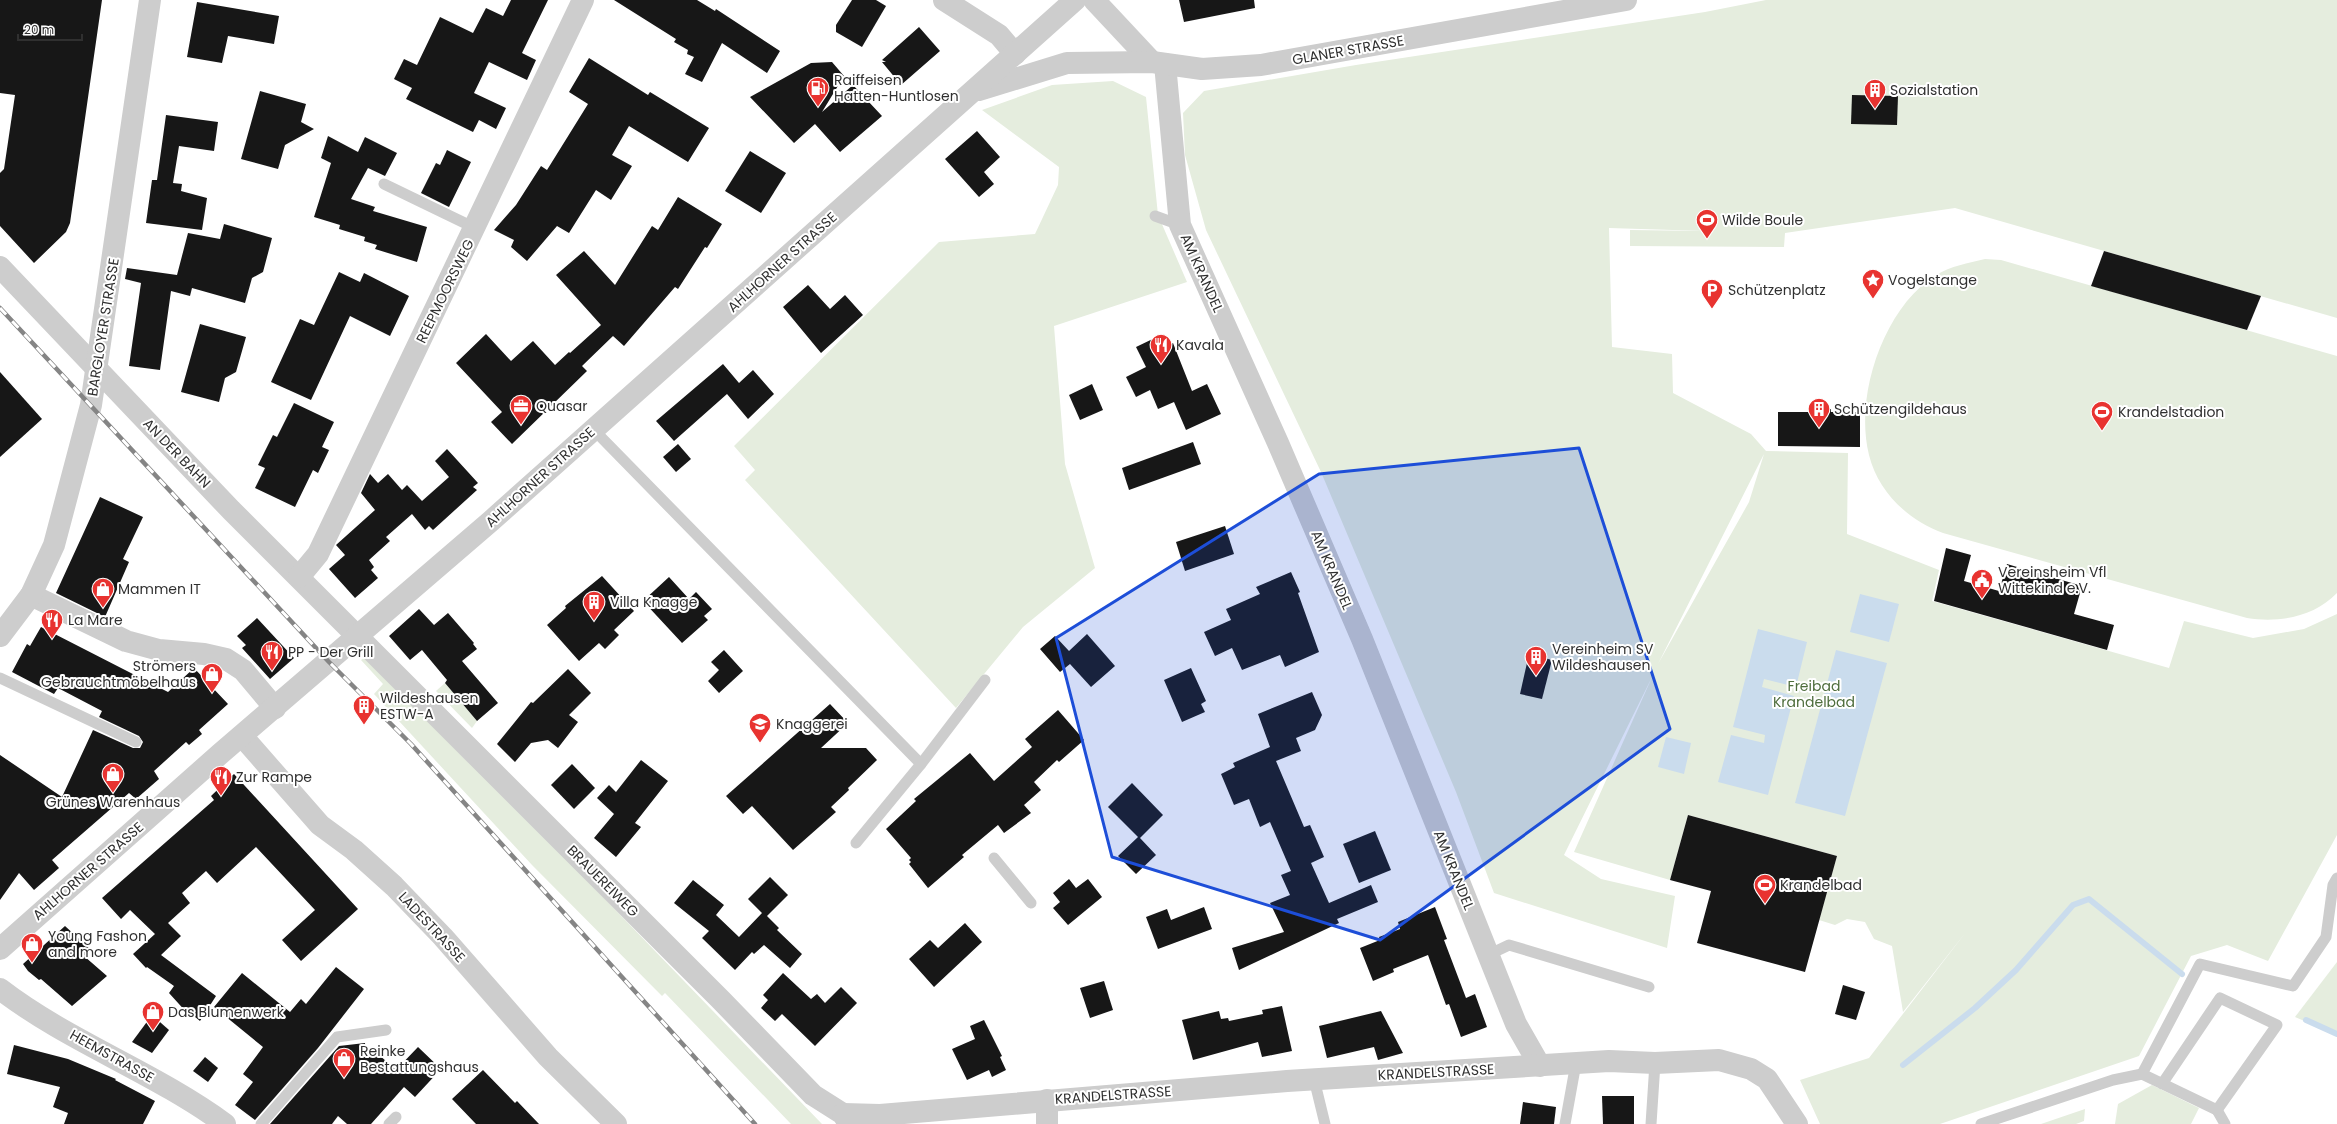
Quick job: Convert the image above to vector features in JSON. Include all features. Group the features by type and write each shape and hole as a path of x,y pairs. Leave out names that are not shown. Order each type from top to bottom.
{"street":[{"name":"BARGLOYER STRASSE","path":"0,636 31,595 54,545 91,405 150,0"},
{"name":"REEPMOORSWEG","path":"299,577 318,554 583,0"},
{"path":"944,0 1000,35 1015,54"},
{"name":"AHLHORNER STRASSE","path":"0,949 593,429 1075,0"},
{"path":"1094,0 1159,63"},
{"name":"GLANER STRASSE","path":"972,92 1067,63 1159,63 1202,69 1261,66 1622,0"},
{"name":"AM KRANDEL","path":"1159,63 1180,225 1278,443 1362,639 1516,1024 1540,1066"},
{"name":"AN DER BAHN","path":"0,267 97,371 231,510 358,635"},
{"path":"31,595 126,641 159,650 204,654 226,659 243,670 275,708"},
{"name":"BRAUEREIWEG","path":"358,635 721,1000 813,1095 846,1119"},
{"name":"LADESTRASSE","path":"242,736 320,825 354,850 394,886 443,937 548,1056 616,1124"},
{"name":"HEEMSTRASSE","path":"0,989 24,1007 145,1073 225,1124"},
{"name":"KRANDELSTRASSE","path":"846,1119 1047,1100 1314,1079 1609,1061 1655,1063 1719,1060 1751,1069 1767,1079 1798,1124"},
{"name":"KRANDELSTRASSE","path":"1047,1100 1047,1124"}],"lane":[{"path":"384,184 475,228"},
{"path":"1155,216 1180,225"},
{"path":"593,429 921,764"},
{"path":"0,678 136,742"},
{"path":"856,843 921,764 985,680"},
{"path":"994,858 1031,903"},
{"path":"2142,1074 2200,964 2292,986 2326,937 2333,885 2337,878"},
{"path":"1488,955 1509,945 1649,987"},
{"path":"2162,1084 2220,998 2277,1025 2217,1110"},
{"path":"261,1124 337,1037 386,1030"},
{"path":"1565,1124 1576,1063"},
{"path":"1651,1124 1655,1063"},
{"path":"1981,1124 2113,1080 2142,1074 2192,1096 2217,1110 2225,1124"},
{"path":"1314,1079 1325,1124"}],"highlighted area":[{"path":"1579,448 1670,729 1380,940 1112,857 1056,638 1319,474"}],"green space":[{"name":"Freibad Krandelbad","path":"1766,0 2337,0 2337,318 1955,208 1785,233 1784,247 1630,246 1630,230 1705,231 1609,228 1612,347 1672,354 1673,393 1751,434 1766,451 1848,453 1847,534 1939,570 1932,601 2169,668 2184,621 2253,638 2304,629 2337,614 2337,835 2268,961 2227,945 2191,956 2139,1056 1940,1124 1820,1124 1800,1080 1869,1058 1966,932 1903,1012 1892,946 1874,939 1865,922 1847,919 1835,925 1819,920 1837,856 1688,815 1670,880 1574,852 1653,675 1564,855 1601,879 1675,896 1667,948 1494,893 1456,792 1321,472 1206,230 1185,155 1183,113 1204,91 1356,65 1705,12","holes":["1764,454 1749,502 1658,664"]},
{"path":"1113,81 1146,97 1158,215 1187,282 1054,326 1065,464 1095,568 1023,627 956,708 745,480 755,470 734,446 939,242 1035,234 1058,185 1059,167 982,110 1052,85"},
{"name":"Krandelstadion","path":"1985,259 2001,260 2337,356 2337,593 2318,608 2307,613 2283,619 2271,620 2247,618 1943,533 1918,521 1896,503 1879,481 1873,468 1865,432 1866,406 1870,381 1877,355 1888,330 1901,308 1918,290 1936,275 1948,269"},
{"path":"365,657 574,867 822,1124 791,1124 665,993 662,996 532,865 374,694 383,684 361,660"},
{"path":"445,683 477,721 472,728 436,691"},
{"path":"2337,962 2337,1035 2295,1017"},
{"path":"2152,1085 2199,1108 2191,1124 2115,1124 2118,1104"},
{"path":"2085,1109 2084,1121 2076,1124 2041,1124"}],"water":[{"path":"1860,594 1899,604 1889,642 1850,632"},
{"path":"1758,629 1807,642 1796,687 1764,679 1762,687 1794,696 1768,795 1718,782 1731,735 1764,743 1765,735 1733,727"},
{"path":"1836,650 1887,663 1845,816 1795,803"},
{"path":"1666,737 1691,743 1684,774 1658,767"}],"building":[{"path":"0,0 102,0 70,223 66,232 34,263 0,226 0,173 4,169 15,95 0,93"},
{"path":"511,0 548,0 522,53 536,60 527,80 489,62 474,93 506,108 496,129 479,120 473,132 406,99 412,88 394,79 404,59 417,65 440,17 473,33 486,8 503,16"},
{"path":"614,0 697,0 715,11 716,9 780,51 767,73 722,43 702,82 685,74 694,57 687,54 688,50 674,42 676,39"},
{"path":"852,0 876,0 886,6 862,47 836,32 836,25"},
{"path":"1179,0 1254,0 1255,8 1184,22"},
{"path":"197,2 279,16 274,44 228,36 222,63 187,57"},
{"path":"919,27 940,51 901,85 882,62 886,62 882,60"},
{"path":"589,58 648,95 650,92 709,128 688,162 629,126 612,155 632,166 611,200 596,190 569,233 557,226 527,261 511,247 514,240 494,230 516,205 541,166 547,170 588,104 569,92"},
{"name":"Raiffeisen Hatten-Huntlosen","path":"832,62 844,76 822,112 853,85 882,116 840,152 815,124 794,143 750,97 811,63"},
{"path":"260,91 306,104 301,122 314,129 285,145 278,169 241,159"},
{"name":"Sozialstation","path":"1852,95 1898,96 1897,125 1851,124"},
{"path":"166,115 218,122 214,151 179,146 173,183 182,184 181,191 207,198 202,230 146,223 152,180 157,180"},
{"path":"977,131 1000,157 984,172 994,184 979,197 945,159"},
{"path":"328,136 358,152 365,137 397,153 385,176 368,168 351,199 375,207 373,211 427,227 417,262 375,249 377,245 364,241 365,237 339,229 340,225 314,217 331,163 321,158"},
{"path":"447,150 471,162 449,207 421,193 436,163 440,165"},
{"path":"750,151 786,173 761,213 725,191"},
{"path":"678,197 722,224 707,248 705,247 678,289 675,287 624,346 613,336 582,366 587,371 512,444 491,422 502,412 456,363 486,334 511,361 533,341 555,365 601,325 556,275 584,251 615,285 652,226 658,230"},
{"path":"224,224 272,238 263,272 252,278 245,303 192,288 190,296 171,291 160,370 129,366 141,283 125,279 127,268 177,275 188,233 220,239"},
{"path":"2104,251 2261,296 2247,330 2091,286"},
{"path":"339,272 360,282 364,273 409,296 390,336 350,316 311,400 271,382 300,319 314,325"},
{"path":"808,285 830,309 845,295 863,315 821,353 783,307"},
{"path":"200,324 246,337 236,372 225,378 219,402 181,392"},
{"path":"1163,334 1169,346 1173,343 1192,391 1207,384 1221,414 1186,430 1174,402 1158,409 1150,390 1136,397 1126,377 1146,367 1136,347"},
{"path":"723,364 739,383 753,370 774,394 748,419 727,394 674,441 656,421"},
{"path":"0,372 42,419 0,457"},
{"path":"1092,384 1103,410 1080,420 1069,395"},
{"path":"294,403 334,422 322,447 329,450 318,473 313,470 295,507 255,488 265,468 258,465 273,435 277,437"},
{"name":"Schützengildehaus","path":"1808,409 1831,409 1831,412 1860,412 1860,447 1778,446 1778,412 1808,412"},
{"path":"1193,442 1201,464 1129,490 1122,468"},
{"path":"678,444 691,459 676,472 663,457"},
{"path":"447,449 478,483 473,487 477,490 433,530 429,526 425,530 412,514 386,537 390,541 369,560 374,567 371,570 378,578 355,598 329,569 345,555 336,545 375,510 361,493 370,474 378,483 388,474 402,490 407,485 422,501 449,477 435,461"},
{"path":"100,497 143,517 123,559 129,562 105,617 56,593"},
{"path":"1225,526 1234,554 1185,571 1176,542"},
{"name":"Vereinsheim Vfl Wittekind e.V.","path":"1946,548 1971,555 1964,581 1999,591 2007,564 2082,586 2074,614 2114,625 2107,650 1934,601"},
{"path":"1291,572 1300,592 1298,593 1319,652 1285,667 1280,655 1242,670 1232,648 1215,656 1204,632 1231,620 1226,609 1260,594 1256,587"},
{"name":"Villa Knagge","path":"602,576 634,611 614,630 619,635 605,649 599,643 579,661 547,625 566,608 565,606"},
{"path":"669,577 689,599 696,592 712,609 704,616 708,620 682,643 643,601"},
{"path":"419,609 434,625 448,613 474,643 473,644 477,649 462,661 498,703 477,721 445,683 447,680 422,650 410,660 389,636"},
{"path":"257,618 294,658 270,679 242,648 246,645 237,636"},
{"path":"41,627 168,692 194,668 228,704 199,730 202,734 189,745 186,742 154,771 159,779 136,799 129,793 52,860 59,868 34,890 19,873 0,900 0,755 62,797 93,730 133,748 140,748 143,742 139,736 99,717 102,711 58,688 54,694 12,672 27,644 30,646"},
{"path":"1087,634 1115,666 1091,687 1070,664 1060,672 1040,649 1055,636 1069,651"},
{"path":"724,650 743,671 719,693 708,681 719,670 711,662"},
{"name":"Vereinheim SV Wildeshausen","path":"1529,654 1552,660 1542,699 1520,694"},
{"path":"1191,668 1206,701 1201,704 1205,712 1182,722 1164,680"},
{"path":"568,669 591,693 569,715 578,722 558,748 548,740 531,743 515,762 497,744 531,702 533,703"},
{"path":"1312,692 1322,715 1315,730 1296,738 1301,751 1276,761 1304,827 1310,825 1324,857 1311,863 1329,903 1371,885 1378,902 1337,919 1339,923 1239,970 1232,948 1284,932 1270,903 1290,895 1281,875 1291,871 1270,822 1260,827 1249,799 1234,805 1221,774 1235,767 1233,763 1270,747 1258,714"},
{"path":"830,704 848,723 821,748 866,748 877,760 831,807 836,812 793,850 752,806 743,814 726,796"},
{"path":"1058,710 1084,740 1059,762 1057,760 1034,782 1041,790 1024,805 1031,813 1004,833 998,825 962,855 964,857 928,888 909,864 911,862 909,860 911,858 886,829 916,801 914,799 970,753 994,781 1032,747 1025,739"},
{"path":"641,760 668,781 635,823 641,827 616,857 594,838 614,814 597,798 609,785 616,792"},
{"path":"572,764 595,788 574,809 551,785"},
{"path":"234,774 358,909 301,961 282,940 315,910 256,847 217,883 206,871 182,893 190,903 168,923 181,936 161,955 216,996 200,1021 189,1012 188,1014 169,993 174,986 147,967 146,968 133,954 155,934 130,910 121,919 102,898 214,800 211,796"},
{"path":"1132,783 1163,815 1140,838 1156,855 1136,874 1118,856 1138,837 1108,807"},
{"name":"Krandelbad","path":"1688,815 1837,856 1805,972 1697,943 1711,891 1670,880"},
{"path":"1375,831 1391,870 1359,883 1343,844"},
{"path":"770,877 788,895 767,916 779,928 777,930 802,954 790,968 764,945 754,954 752,952 735,970 702,938 709,931 674,903 693,880 724,905 716,915 739,937 762,913 748,899"},
{"path":"1069,879 1076,888 1088,879 1102,897 1068,925 1053,908 1060,902 1053,893"},
{"path":"1204,907 1212,929 1158,949 1146,917 1167,909 1171,920"},
{"path":"1435,907 1447,939 1444,940 1466,998 1475,994 1487,1027 1461,1037 1449,1004 1446,1005 1428,955 1393,969 1394,972 1373,981 1360,948 1380,940 1379,937 1400,929 1398,922"},
{"path":"965,923 982,942 934,987 909,959 930,940 938,948"},
{"path":"65,926 90,949 84,956 107,976 72,1006 41,979 39,980 28,971 23,964"},
{"path":"336,967 364,989 318,1048 255,1120 235,1105 253,1082 243,1074 263,1047 214,1007 242,973 290,1012 301,999 306,1004"},
{"path":"783,973 811,999 817,994 825,1003 841,987 857,1003 815,1046 782,1014 775,1021 761,1008 768,1000 763,995"},
{"path":"1104,981 1113,1010 1090,1018 1080,988"},
{"path":"1843,985 1865,992 1856,1020 1835,1014"},
{"path":"1282,1006 1292,1051 1262,1057 1258,1042 1193,1060 1182,1020 1219,1011 1221,1019 1228,1018 1229,1021 1263,1014 1262,1010"},
{"path":"1381,1011 1403,1053 1378,1060 1374,1047 1327,1058 1319,1026"},
{"path":"152,1015 169,1030 152,1053 132,1042"},
{"path":"984,1020 1002,1056 1000,1057 1006,1070 992,1077 989,1070 967,1080 952,1049 975,1039 970,1026"},
{"path":"365,1043 366,1055 378,1054 396,1070 418,1047 441,1069 415,1097 404,1087 371,1124 347,1124 338,1116 332,1124 270,1124 339,1046"},
{"path":"14,1045 68,1059 116,1079 115,1080 155,1101 143,1124 64,1124 68,1113 53,1107 60,1087 7,1074"},
{"path":"205,1057 218,1068 208,1082 193,1071"},
{"path":"483,1070 515,1103 517,1101 539,1124 476,1124 452,1099"},
{"path":"1602,1096 1634,1096 1634,1124 1603,1124"},
{"path":"1523,1102 1556,1107 1554,1124 1520,1124"}],"waterway":[{"path":"1903,1065 1975,1008 2016,970 2073,905 2089,899 2182,974"},
{"path":"2306,1020 2337,1034"}],"railway":[{"path":"0,308 329,662 411,744 755,1124"}],"place":[{"name":"Raiffeisen Hatten-Huntlosen","path":"818,108"},
{"name":"Sozialstation","path":"1875,110"},
{"name":"Wilde Boule","path":"1707,240"},
{"name":"Vogelstange","path":"1873,300"},
{"name":"Schützenplatz","path":"1712,310"},
{"name":"Kavala","path":"1161,364"},
{"name":"Quasar","path":"521,426"},
{"name":"Schützengildehaus","path":"1819,428"},
{"name":"Krandelstadion","path":"2102,432"},
{"name":"Vereinsheim Vfl Wittekind e.V.","path":"1982,600"},
{"name":"Mammen IT","path":"103,608"},
{"name":"Villa Knagge","path":"594,622"},
{"name":"La Mare","path":"52,640"},
{"name":"PP - Der Grill","path":"272,672"},
{"name":"Vereinheim SV Wildeshausen","path":"1536,676"},
{"name":"Strömers Gebrauchtmöbelhaus","path":"212,694"},
{"name":"Wildeshausen ESTW-A","path":"364,726"},
{"name":"Knaggerei","path":"760,744"},
{"name":"Grünes Warenhaus","path":"113,794"},
{"name":"Zur Rampe","path":"221,796"},
{"name":"Krandelbad","path":"1765,904"},
{"name":"Young Fashon and more","path":"32,964"},
{"name":"Das Blumenwerk","path":"153,1032"},
{"name":"Reinke Bestattungshaus","path":"344,1078"}]}
